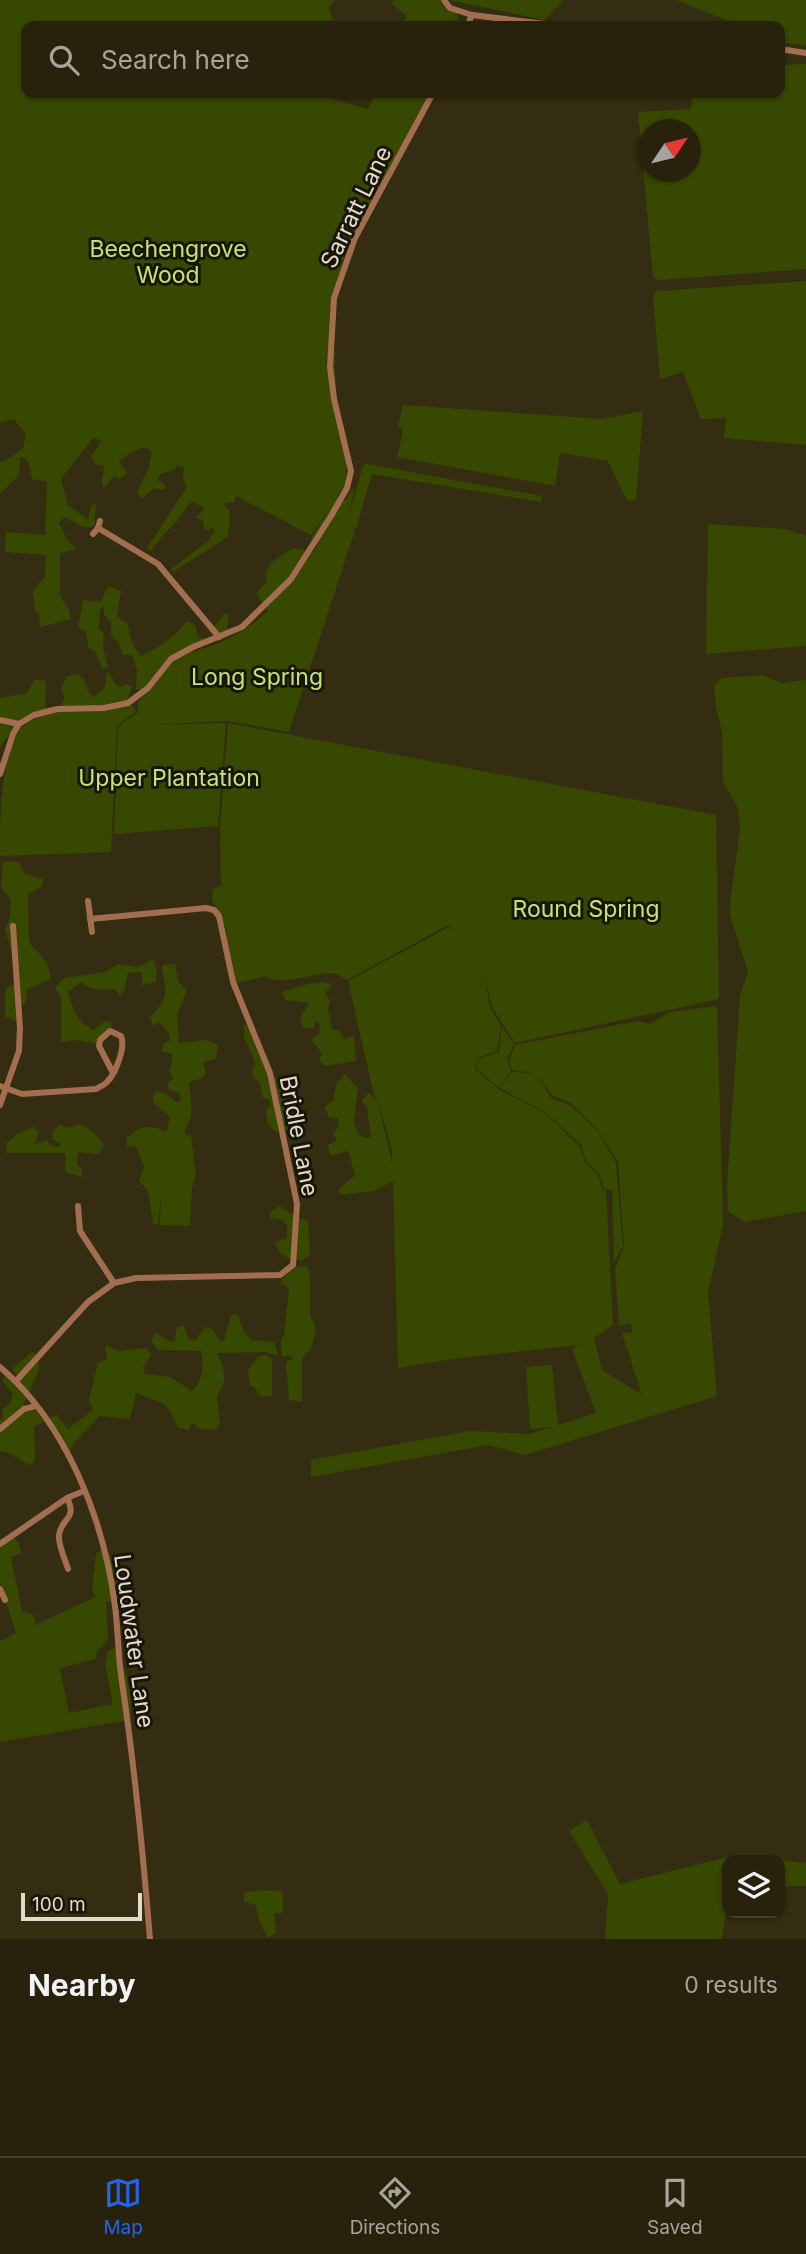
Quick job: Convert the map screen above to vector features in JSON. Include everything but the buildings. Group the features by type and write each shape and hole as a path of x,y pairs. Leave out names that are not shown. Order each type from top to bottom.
{"street":[{"path":"443,0 450,8 472,15 521,21"},
{"path":"469,21 472,15"},
{"path":"785,50 806,52"},
{"name":"Sarratt Lane","path":"19,724 34,715 57,709 104,708 128,702 148,688 171,659 192,647 242,627 291,579 347,488 351,471 330,367 334,298 355,238 430,98"},
{"path":"97,528 158,564 219,637"},
{"path":"0,720 19,724 0,774"},
{"path":"88,901 92,932"},
{"name":"Bridle Lane","path":"16,1381 89,1302 114,1283 136,1278 280,1275 293,1265 297,1204 270,1073 233,982 219,916 214,910 206,908 90,919"},
{"path":"0,1105 3,1088 19,1051 20,1028 13,926"},
{"path":"3,1088 22,1094 96,1089 107,1083 123,1050 121,1036 110,1031 100,1040 99,1046 112,1071"},
{"path":"78,1206 80,1231 114,1283"},
{"path":"0,1367 16,1381 36,1406 24,1409 0,1429"},
{"name":"Loudwater Lane","path":"36,1406 57,1435 84,1491 107,1560 116,1608 117,1647 136,1780 150,1939"},
{"path":"0,1544 67,1498 84,1491"},
{"path":"67,1498 71,1515 60,1531 59,1539 68,1569"},
{"path":"0,1590 5,1600"}],"green space":[{"name":"Beechengrove Wood","path":"0,0 335,0 328,8 334,21 21,21 21,98 328,98 368,109 374,98 429,98 413,137 408,136 344,259 332,299 337,405 347,471 344,486 337,497 345,501 355,486 348,518 363,466 367,464 542,496 541,502 372,474 356,529 351,527 355,530 289,732 228,721 145,725 226,723 218,826 114,834 118,727 138,712 138,702 150,690 136,689 137,670 132,655 123,655 119,643 111,635 111,622 104,615 104,607 100,609 99,629 104,633 103,647 108,667 102,668 95,651 88,647 86,631 78,628 83,600 101,602 108,586 121,591 117,617 127,623 133,645 141,656 166,641 187,621 195,625 198,637 207,640 215,637 214,627 225,613 229,614 226,638 189,653 212,646 240,632 268,611 256,593 267,582 267,570 278,557 294,548 313,552 317,545 312,537 328,511 311,535 236,496 233,503 226,502 224,505 230,512 228,537 173,572 171,569 207,542 215,531 212,528 208,531 204,529 203,520 196,518 205,508 192,501 151,551 147,548 187,487 183,478 184,468 177,465 174,470 160,474 158,480 166,486 164,490 154,488 141,499 137,492 149,468 151,451 145,447 119,461 128,474 119,479 115,475 105,487 102,486 104,466 95,464 91,456 101,442 94,437 61,479 68,505 88,519 91,505 96,504 94,527 83,527 64,517 59,523 68,541 77,549 60,553 60,595 71,619 40,627 33,590 45,577 46,555 5,552 6,532 45,535 47,482 32,479 29,463 24,457 20,457 19,475 0,494 0,462 23,448 26,434 14,419 0,423"},
{"path":"394,0 445,0 458,15 457,21 404,21 407,16 392,4"},
{"path":"449,0 564,0 544,20"},
{"path":"676,0 806,0 806,46 785,43 785,21 728,21"},
{"path":"806,64 806,269 659,280 653,277 644,182 701,182 701,119 639,119 638,112 691,109 692,98 785,98 785,65"},
{"path":"806,281 806,445 724,438 726,418 701,419 683,372 660,379 653,295 657,291"},
{"path":"403,405 602,419 643,411 636,500 627,501 608,461 560,453 555,486 397,457 403,430 398,427"},
{"path":"708,524 786,529 806,536 806,646 706,654"},
{"path":"109,672 115,684 120,687 126,684 132,686 126,704 82,711 105,711 132,705 135,712 117,726 111,852 0,856 5,770 15,738 26,724 58,711 65,698 61,689 66,677 76,674 83,678 89,693 94,697 105,687 106,673"},
{"path":"763,675 781,683 806,680 806,1211 745,1222 728,1211 727,1185 740,996 748,972 730,916 740,829 738,808 723,782 722,731 714,685 722,678"},
{"path":"35,679 46,681 45,710 14,728 0,747 0,698 27,693"},
{"name":"Round Spring","path":"228,723 716,815 719,999 515,1043 492,1007 484,976 490,1007 501,1026 497,1051 478,1058 475,1070 500,1090 545,1113 580,1147 586,1164 598,1174 603,1190 606,1190 613,1325 594,1338 602,1370 642,1395 622,1333 632,1332 631,1323 619,1326 615,1269 624,1245 618,1162 597,1129 571,1103 553,1096 536,1074 552,1099 570,1105 597,1130 616,1163 623,1246 614,1262 612,1190 604,1189 599,1173 587,1163 581,1145 545,1112 500,1088 512,1072 535,1073 512,1070 509,1060 515,1045 637,1021 650,1024 670,1012 717,1006 723,1224 708,1292 717,1396 525,1455 488,1445 311,1477 311,1460 470,1431 529,1434 553,1427 530,1429 526,1367 552,1365 558,1425 596,1413 572,1349 579,1345 459,1358 398,1368 393,1181 374,1191 340,1195 338,1190 355,1175 348,1151 330,1156 328,1145 337,1141 333,1133 339,1127 338,1118 329,1117 324,1107 334,1100 336,1084 345,1074 358,1088 354,1122 358,1134 365,1138 371,1137 367,1106 362,1100 369,1093 378,1102 392,1163 392,1149 378,1101 374,1095 348,981 449,927 463,936 448,925 347,980 337,974 328,973 290,980 266,976 237,983 234,981 232,961 223,947 227,935 225,925 218,923 214,913 216,907 212,901 213,889 221,886 220,827"},
{"path":"18,861 25,874 43,879 43,886 28,894 29,942 47,963 51,979 27,989 26,1002 17,1011 16,1021 5,1017 5,990 14,984 12,952 5,931 10,917 11,900 1,888 3,862"},
{"path":"153,959 157,970 156,982 142,985 142,972 128,973 124,992 120,996 114,989 96,989 81,982 68,992 74,1010 83,1023 93,1030 104,1022 111,1021 111,1029 105,1036 98,1037 96,1044 78,1040 61,1042 61,997 55,988 64,978 105,972 118,964 139,967"},
{"path":"175,964 178,981 187,991 177,1014 179,1043 207,1040 218,1045 216,1059 203,1062 206,1074 189,1082 191,1109 185,1135 191,1136 196,1176 192,1187 190,1226 160,1225 161,1194 158,1225 153,1224 148,1191 139,1181 144,1167 136,1146 127,1147 126,1139 145,1127 167,1132 170,1117 153,1102 157,1091 167,1094 176,1102 181,1101 179,1093 169,1090 167,1084 173,1078 169,1071 172,1054 162,1051 163,1044 170,1040 168,1032 159,1022 154,1026 149,1018 164,1000 162,965"},
{"path":"323,982 332,984 325,993 330,1000 328,1009 332,1029 339,1031 344,1039 354,1036 356,1061 325,1066 319,1061 322,1054 311,1039 318,1035 318,1022 314,1023 315,1028 304,1028 301,1020 309,1003 285,1000 282,992"},
{"path":"244,1024 255,1030 268,1077 281,1077 292,1129 276,1132 268,1124 266,1109 271,1105 269,1100 262,1097 260,1082 253,1078 252,1069 256,1064 244,1037"},
{"path":"502,1027 514,1044 507,1059 511,1071 499,1088 476,1069 479,1059 499,1052"},
{"path":"78,1124 93,1132 104,1146 98,1154 78,1152 77,1164 82,1169 82,1177 65,1172 66,1153 7,1153 6,1144 17,1134 33,1127 39,1132 35,1144 47,1140 51,1146 59,1147 60,1143 52,1139 53,1130 60,1125 69,1128"},
{"path":"279,1206 299,1218 308,1220 310,1255 302,1261 285,1256 277,1247 275,1242 287,1238 287,1225 282,1220 270,1218 270,1213"},
{"path":"307,1266 310,1275 310,1315 316,1328 311,1349 302,1358 302,1402 289,1400 286,1362 292,1359 291,1355 282,1357 281,1339 284,1336 289,1289 281,1280 296,1267"},
{"path":"231,1315 238,1315 244,1332 251,1340 274,1342 278,1356 266,1352 217,1353 224,1379 217,1395 220,1424 215,1430 198,1429 191,1423 189,1430 178,1428 164,1404 136,1393 130,1419 100,1416 74,1443 70,1452 61,1450 46,1423 49,1418 57,1415 68,1429 93,1410 89,1399 98,1363 107,1359 105,1345 118,1351 146,1348 151,1355 143,1368 145,1374 170,1377 192,1391 202,1373 201,1351 158,1350 151,1341 156,1333 174,1341 177,1327 183,1325 189,1339 196,1340 205,1327 213,1329 219,1341 224,1341"},
{"path":"32,1352 39,1357 39,1370 23,1406 27,1412 36,1411 45,1422 34,1426 35,1462 29,1465 9,1453 0,1451 0,1420 3,1417 2,1410 11,1402 13,1394 2,1381 5,1376 14,1382 20,1381 12,1369"},
{"path":"267,1355 272,1359 272,1396 261,1397 250,1385 248,1370 258,1356"},
{"path":"14,1537 19,1543 21,1553 11,1557 22,1611 33,1614 36,1623 32,1626 96,1597 92,1590 96,1553 106,1549 110,1555 120,1584 116,1597 106,1602 108,1640 97,1651 96,1659 60,1668 69,1713 113,1704 105,1664 108,1651 115,1648 128,1683 131,1704 129,1720 0,1742 0,1641 16,1633 0,1583 0,1547"},
{"path":"587,1820 620,1884 722,1858 722,1918 725,1918 722,1939 605,1939 608,1894 569,1831"},
{"path":"785,1861 806,1863 806,1886 785,1886"},
{"path":"283,1891 283,1912 274,1914 276,1932 268,1938 260,1923 256,1905 244,1902 244,1892"}],"park label":[{"name":"Long Spring","path":"257,677"},
{"name":"Upper Plantation","path":"169,778"}]}
